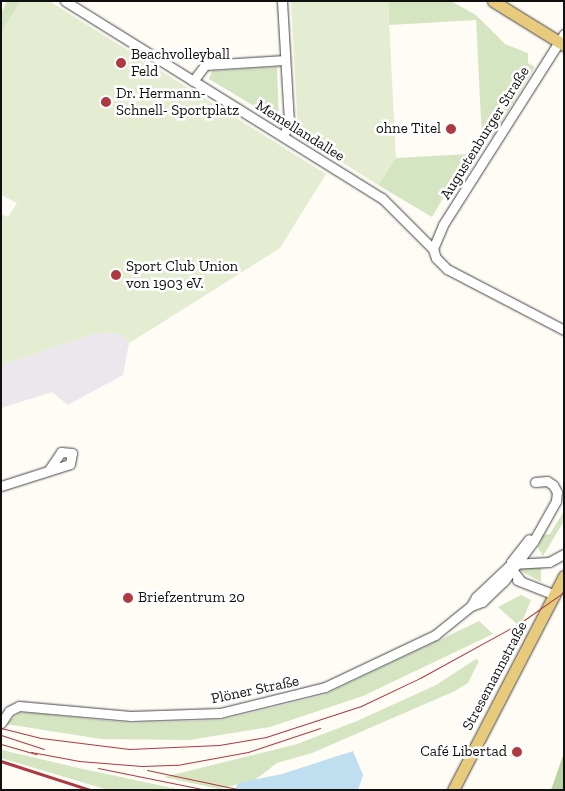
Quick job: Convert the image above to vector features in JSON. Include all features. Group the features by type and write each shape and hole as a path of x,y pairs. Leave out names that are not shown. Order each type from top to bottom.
{"main road":[{"path":"493,1 562,41"},
{"name":"Stresemannstraße","path":"453,790 564,576"}],"street":[{"name":"Memellandallee","path":"65,1 382,198 433,249 439,262 448,269 564,330"},
{"path":"282,1 288,124 283,136"},
{"name":"Augustenburger Straße","path":"433,249 443,225 562,41"},
{"path":"193,81 205,65 285,60"},
{"path":"1,486 48,470"},
{"name":"Plöner Straße","path":"471,606 476,597 514,566 533,542 556,501 557,492 547,480 535,482"},
{"name":"Plöner Straße","path":"1,723 9,711 20,706 131,716 220,713 300,695 412,648 443,629 471,606 482,602 504,582 540,529"},
{"path":"533,542 533,554 541,563"},
{"path":"522,581 514,566 541,563 564,554"},
{"path":"504,582 522,581 555,595"}],"shaded area":[{"path":"96,333 121,334 129,343 123,375 68,405 52,392 1,408 1,365"}],"green space":[{"path":"7,1 21,1 1,33 1,13"},
{"name":"Dr. Hermann- Schnell- Sportplatz","path":"21,1 49,1 326,174 280,248 136,339 129,343 121,334 96,333 1,365 1,214 8,217 17,203 1,195 1,33"},
{"path":"291,1 388,1 396,158 378,185 302,137 298,131"},
{"path":"388,1 451,1 476,15 505,44 528,53 528,63 535,67 492,137 482,138 476,20 389,25"},
{"path":"277,67 279,121 209,79 212,71"},
{"path":"469,154 432,217 378,185 396,158"},
{"path":"564,511 564,521 543,556 538,548 543,535 550,534"},
{"path":"520,567 541,567 541,582 521,571"},
{"path":"521,595 531,600 520,627 498,607"},
{"path":"479,621 493,634 363,696 270,727 189,740 101,739 6,724 19,713 132,723 221,720 324,695"},
{"path":"476,659 479,661 468,683 455,691 312,753 277,763 255,780 219,789 164,777 297,744 357,721 436,685"},
{"path":"2,750 182,790 108,790 1,758"},
{"path":"564,753 564,790 551,790 559,767"}],"water":[{"path":"353,751 363,775 358,790 235,790 238,783 282,774"}],"tram line":[{"path":"1,728 41,738 129,749 219,745 266,737 361,706 420,678 520,623 564,592"},
{"path":"31,752 79,761 142,766 177,765 248,752 320,728"},
{"path":"1,735 44,749"},
{"path":"1,744 37,754"},
{"path":"98,768 207,790"},
{"path":"147,770 242,790"}],"railway":[{"path":"1,761 90,790"}],"place":[{"name":"Beachvolleyball Feld","path":"121,63"},
{"name":"Dr. Hermann- Schnell- Sportplatz","path":"106,102"},
{"name":"ohne Titel","path":"451,129"},
{"name":"Sport Club Union von 1903 eV.","path":"116,275"},
{"name":"Briefzentrum 20","path":"128,598"},
{"name":"Café Libertad","path":"517,752"}]}
